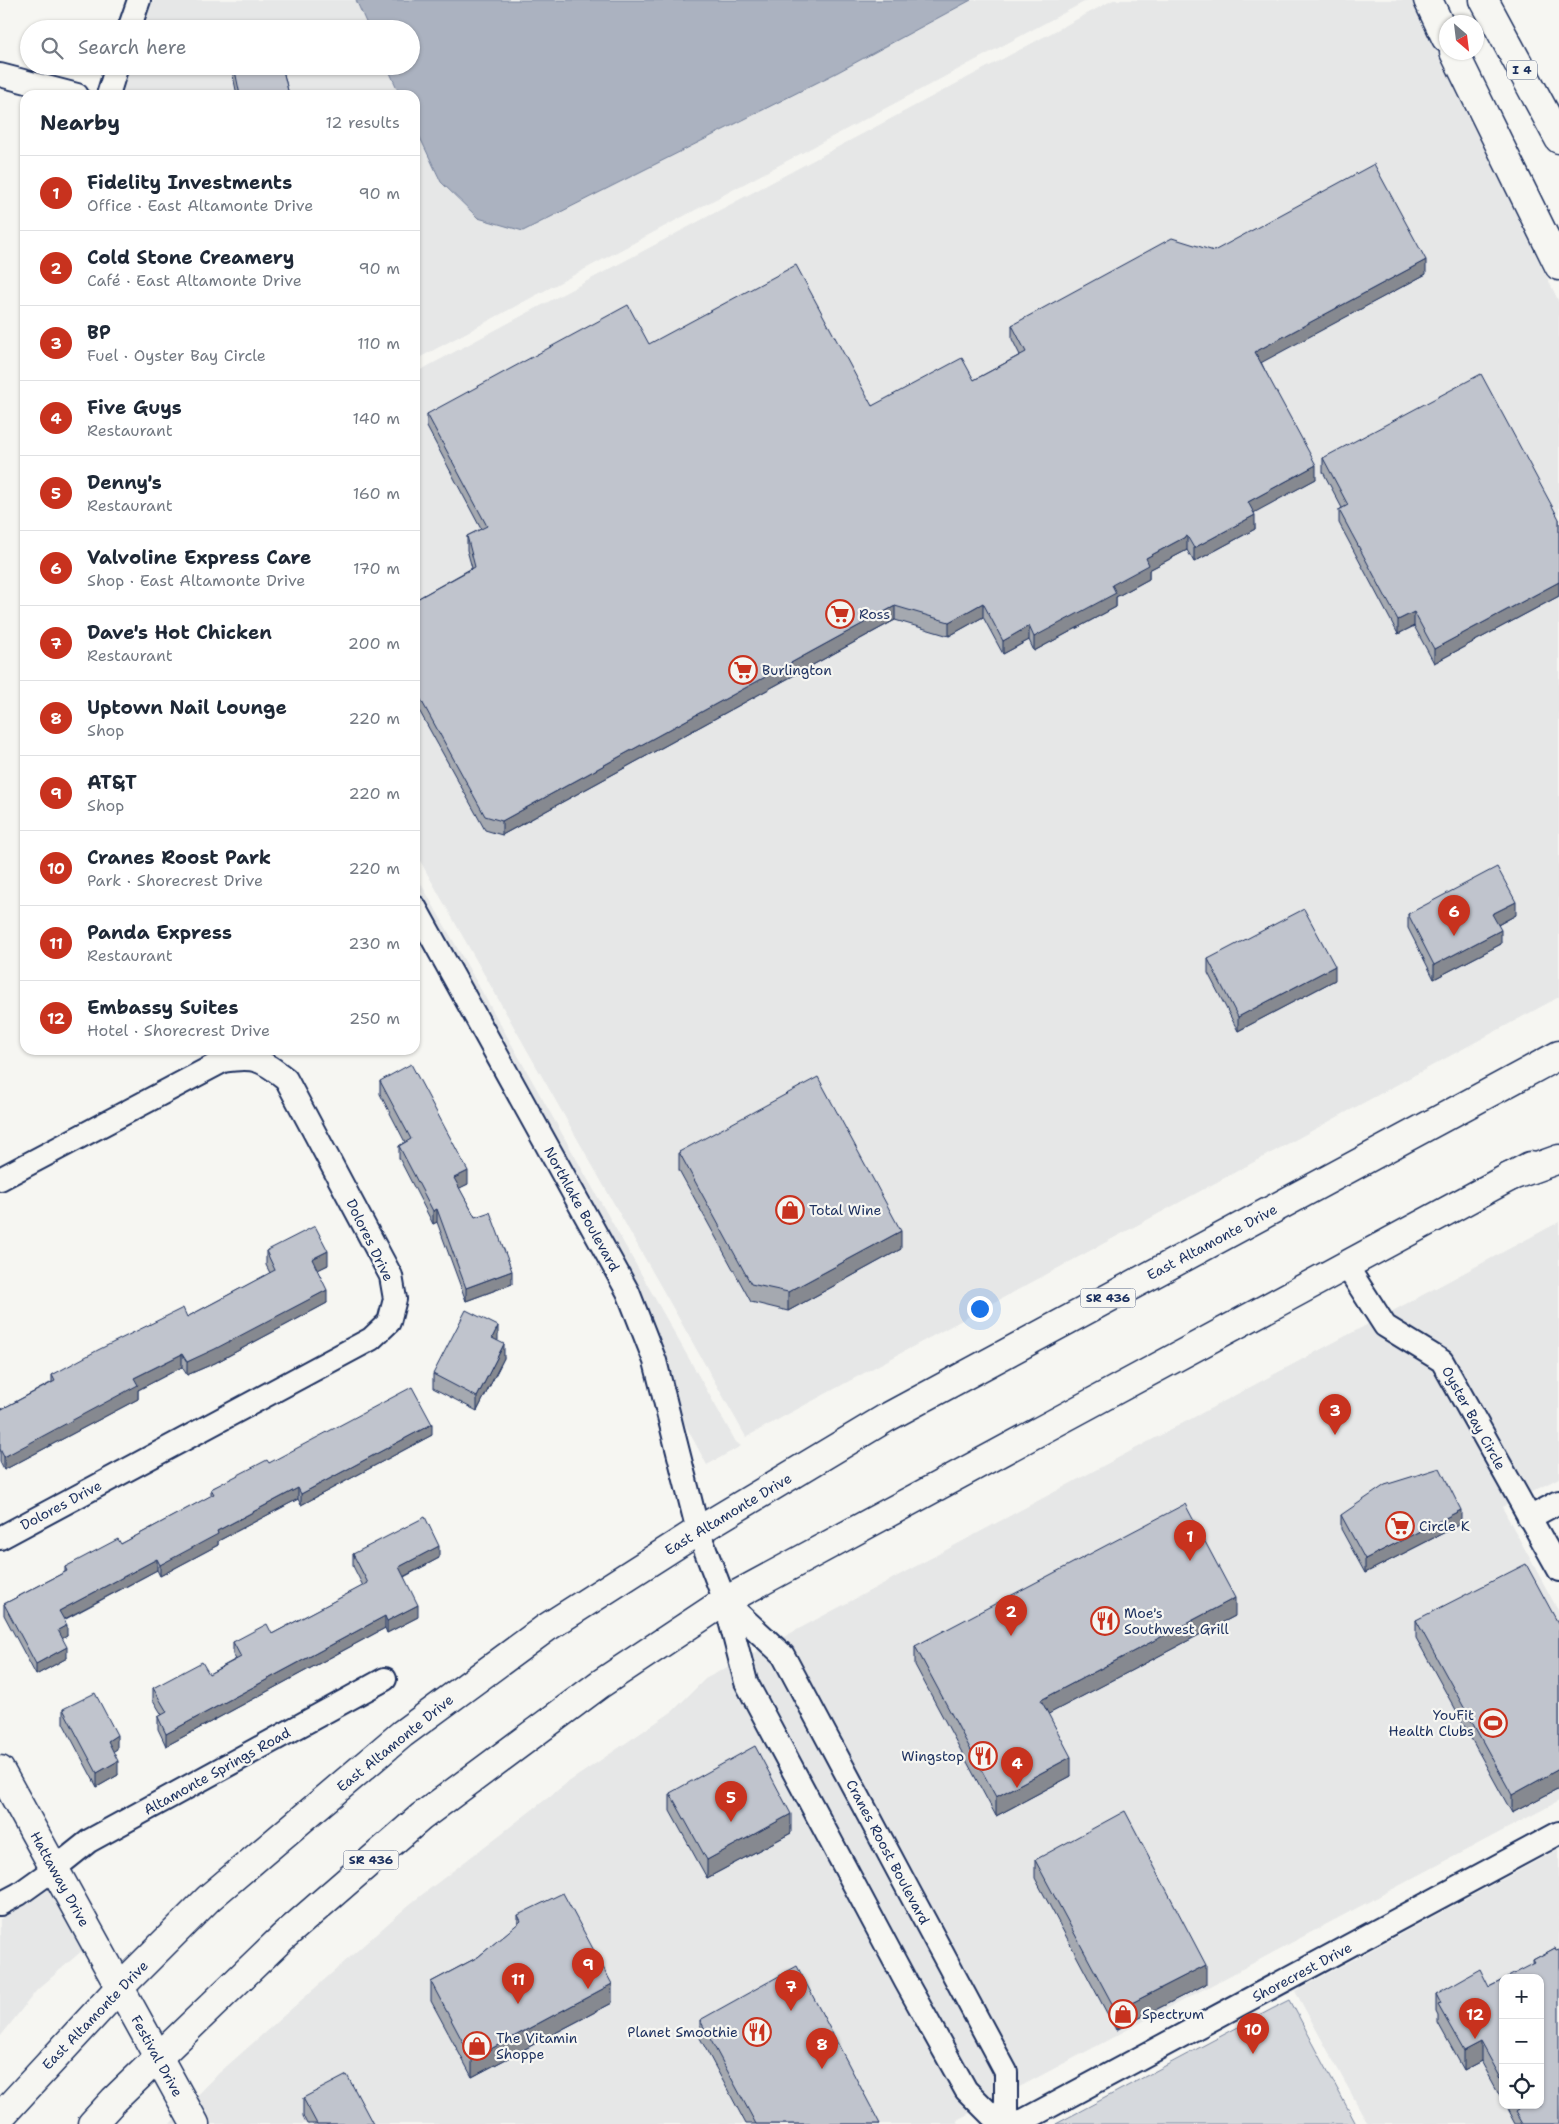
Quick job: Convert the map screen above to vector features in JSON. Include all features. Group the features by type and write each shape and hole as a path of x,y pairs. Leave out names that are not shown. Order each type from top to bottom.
{"main road":[{"path":"1428,0 1439,23"},
{"name":"I 4","path":"1484,0 1559,139"},
{"path":"1458,60 1559,266"},
{"name":"East Altamonte Drive","path":"0,2117 119,1988 209,1898 402,1734 546,1628 698,1532 886,1418 1559,1056"},
{"name":"SR 436","path":"92,2124 283,1936 420,1817 600,1684 725,1602 1559,1150"},
{"path":"1509,1177 1559,1159"},
{"name":"Hattaway Drive","path":"0,1770 119,1988"},
{"name":"Festival Drive","path":"119,1988 195,2124"}],"street":[{"path":"132,20 139,0"},
{"path":"0,75 58,90"},
{"path":"110,90 114,75"},
{"name":"Northlake Boulevard","path":"420,916 628,1292 655,1362 698,1532"},
{"name":"Dolores Drive","path":"0,1179 223,1061 246,1058 268,1065 286,1079 391,1276 395,1299 389,1322 371,1339 0,1538"},
{"name":"Oyster Bay Circle","path":"1346,1265 1384,1326 1442,1361 1559,1570"},
{"path":"1529,1518 1559,1502"},
{"name":"Cranes Roost Boulevard","path":"698,1532 725,1602 746,1682 906,1982 966,2090 1000,2124"},
{"name":"Cranes Roost Boulevard","path":"725,1602 783,1656 899,1871 1006,2072 1006,2124"},
{"name":"Altamonte Springs Road","path":"0,1904 19,1894 54,1869 89,1840 385,1679"},
{"name":"Shorecrest Drive","path":"1017,2124 1559,1833"}],"shaded area":[{"path":"153,0 356,0 365,20 145,20"},
{"path":"356,0 971,0 838,72 523,231 478,218 441,182 420,138 420,90 398,90 391,75 420,75 420,20 365,20"},
{"path":"971,0 1088,0 420,357 420,138 441,182 478,218 523,231 838,72"},
{"path":"1113,0 1412,0 1439,55 1439,60 1441,60 1559,302 1559,997 746,1437 420,861 420,370"},
{"path":"128,75 391,75 398,90 124,90"},
{"path":"420,882 736,1442 741,1446 707,1465 681,1417 666,1358 639,1285 420,891"},
{"path":"1559,1222 1559,1478 1502,1507 1559,1612 1559,1801 957,2120 959,2124 170,2124 219,2073 410,1904 567,1783 673,1711 705,1679"},
{"path":"1559,1849 1559,2124 1368,2124 1295,1991"},
{"path":"51,1888 84,1949 37,1990 0,2037 0,1919 25,1906"},
{"path":"1290,2000 1356,2124 1056,2124 1272,2009"}],"building":[{"path":"236,75 284,75 288,90 239,90"},
{"path":"1374,164 1426,260 1255,352 1316,465 1248,502 1255,515 1194,548 1187,536 1146,558 1149,565 1112,585 1116,593 1034,637 1029,626 1003,641 983,603 949,622 895,606 502,821 485,816 420,698 420,597 475,567 467,536 487,526 427,414 628,305 649,344 796,265 872,406 962,358 974,380 1026,352 1012,325 1172,238 1214,251"},
{"path":"1481,374 1559,519 1559,582 1434,649 1414,612 1398,620 1339,510 1348,505 1323,458"},
{"path":"1497,867 1516,902 1492,914 1501,930 1434,965 1408,914"},
{"path":"1304,909 1335,966 1238,1017 1208,959"},
{"path":"411,1064 468,1171 454,1178 475,1217 490,1212 512,1271 466,1288 437,1209 433,1211 399,1146 411,1139 380,1081"},
{"name":"Total Wine","path":"818,1077 901,1231 788,1292 751,1284 679,1152"},
{"path":"315,1226 328,1251 312,1259 327,1290 187,1362 182,1354 134,1378 138,1385 4,1457 0,1449 0,1410 55,1381 52,1375 98,1350 183,1308 187,1317 275,1270 266,1251"},
{"path":"466,1310 498,1326 492,1338 504,1344 477,1397 433,1374"},
{"path":"412,1387 432,1424 301,1494 298,1488 217,1531 218,1534 160,1565 157,1559 59,1611 67,1625 58,1630 67,1647 36,1664 4,1604 67,1571 65,1567 118,1539 121,1544 214,1494 211,1489 267,1460 269,1463"},
{"name":"Circle K","path":"1440,1468 1461,1510 1365,1559 1341,1515 1385,1485"},
{"path":"1185,1504 1235,1598 1041,1700 1071,1757 996,1797 915,1646"},
{"path":"425,1517 439,1546 399,1567 418,1605 387,1621 385,1616 166,1734 158,1717 167,1712 153,1688 202,1662 209,1674 241,1657 233,1642 267,1624 272,1634 368,1583 353,1554"},
{"path":"1526,1564 1559,1625 1559,1769 1512,1795 1416,1620"},
{"path":"95,1693 117,1735 108,1741 118,1761 97,1773 63,1709"},
{"path":"755,1746 791,1814 707,1860 670,1793"},
{"path":"1125,1811 1206,1965 1116,2011 1035,1860"},
{"path":"563,1893 612,1984 472,2059 431,1982 478,1957 521,1921 518,1915"},
{"path":"1555,1948 1556,1950 1559,1949 1559,2124 1522,2124 1515,2112 1518,2109 1544,2109 1544,1974 1514,1974 1535,1963 1533,1960"},
{"path":"797,1966 880,2124 756,2124 700,2020"},
{"path":"1480,1969 1489,1987 1499,1982 1499,2075 1481,2042 1464,2051 1438,2005 1441,2004 1436,1994"},
{"path":"347,2075 373,2124 317,2124 303,2098"}],"place":[{"name":"Ross","path":"840,614"},
{"name":"Burlington","path":"743,670"},
{"name":"Valvoline Express Care","path":"1454,936"},
{"name":"Total Wine","path":"790,1210"},
{"name":"BP","path":"1335,1435"},
{"name":"Circle K","path":"1400,1526"},
{"name":"Fidelity Investments","path":"1190,1561"},
{"name":"Moe's Southwest Grill","path":"1105,1621"},
{"name":"Cold Stone Creamery","path":"1011,1636"},
{"name":"YouFit Health Clubs","path":"1493,1723"},
{"name":"Wingstop","path":"983,1756"},
{"name":"Five Guys","path":"1017,1788"},
{"name":"Denny's","path":"731,1822"},
{"name":"AT&T","path":"588,1989"},
{"name":"Panda Express","path":"518,2004"},
{"name":"Dave's Hot Chicken","path":"791,2011"},
{"name":"Spectrum","path":"1123,2014"},
{"name":"Planet Smoothie","path":"757,2032"},
{"name":"Embassy Suites","path":"1475,2039"},
{"name":"The Vitamin Shoppe","path":"477,2046"},
{"name":"Cranes Roost Park","path":"1253,2054"},
{"name":"Uptown Nail Lounge","path":"822,2069"}]}
